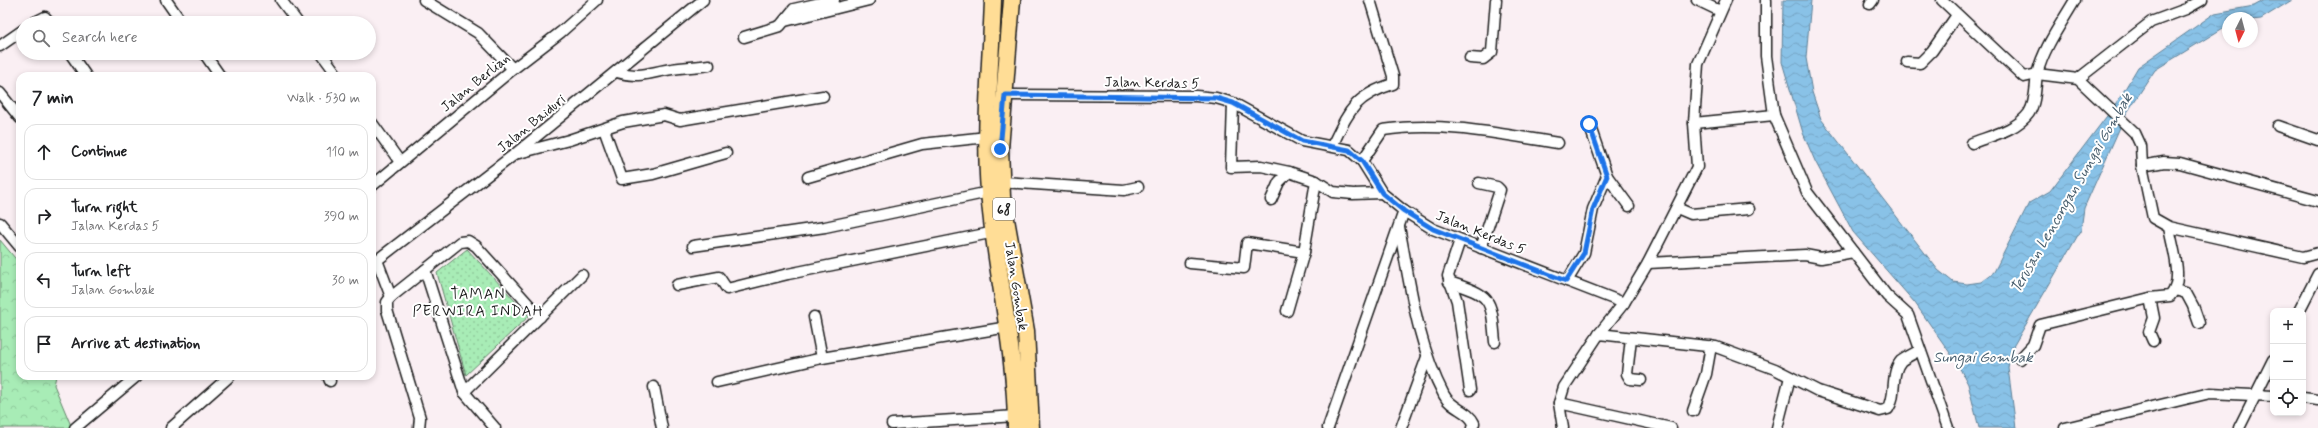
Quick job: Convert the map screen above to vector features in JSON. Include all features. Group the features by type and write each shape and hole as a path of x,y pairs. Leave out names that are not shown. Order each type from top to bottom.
{"main road":[{"name":"Jalan Gombak","path":"993,0 987,137 995,187 1026,331 1031,428"},
{"name":"Jalan Gombak","path":"1012,0 1005,95 995,187 994,232 1014,368 1016,422"}],"street":[{"path":"166,0 177,16"},
{"path":"281,0 293,16"},
{"path":"424,0 478,33 512,69"},
{"name":"Jalan Berlian","path":"376,183 512,69 561,32 597,0"},
{"name":"Jalan Baiduri","path":"376,261 515,154 617,72 703,0"},
{"path":"744,38 780,26 794,9 834,0"},
{"path":"785,21 870,0"},
{"path":"1332,146 1356,103 1366,94 1393,84 1394,76 1370,0"},
{"path":"1470,58 1483,59 1492,52 1496,0"},
{"path":"1697,0 1720,11"},
{"path":"1563,428 1559,403 1564,388 1599,334 1624,303 1648,263 1697,167 1694,123 1698,64 1726,0"},
{"path":"1766,0 1766,56 1774,115 1807,192 1887,296 1908,315 1948,428"},
{"path":"1942,0 2024,77 2037,74 2078,79 2100,98 2135,133 2141,146 2142,166 2153,218 2169,227 2303,257 2318,253"},
{"path":"1972,143 2005,131 2025,117 2034,101 2037,74 2048,44 2075,0"},
{"path":"2078,79 2151,22 2186,9 2202,0"},
{"path":"1907,62 1920,63 1932,52 1957,15"},
{"path":"0,46 16,35"},
{"path":"75,60 83,72"},
{"path":"209,60 217,72"},
{"path":"326,60 335,72"},
{"path":"617,72 630,76 642,76 671,69 709,65"},
{"path":"0,93 16,113"},
{"name":"Jalan Kerdas 5","path":"1005,95 1196,96 1216,98 1233,103 1302,141 1349,150 1362,161 1382,193 1404,211 1433,229 1624,303"},
{"path":"515,154 604,129 622,122 664,115 680,120 823,96"},
{"path":"1233,103 1231,166 1261,166 1289,172 1316,181 1333,192 1353,194 1382,193"},
{"path":"1694,123 1774,115"},
{"path":"1589,124 1607,176 1629,206"},
{"path":"1362,161 1383,130 1424,126 1453,128 1558,142"},
{"path":"2278,126 2318,140"},
{"path":"376,129 400,162"},
{"path":"604,129 622,179 653,174 726,153"},
{"path":"808,177 922,144 987,137"},
{"path":"2142,166 2164,162 2180,163 2318,201"},
{"path":"1271,200 1279,182 1289,172"},
{"path":"1566,281 1584,253 1593,209 1607,176"},
{"path":"1287,311 1304,252 1316,181"},
{"path":"1479,182 1497,187 1500,190 1481,248"},
{"path":"694,246 825,227 995,187 1124,190 1138,187"},
{"path":"1677,208 1691,214 1749,209"},
{"path":"1328,428 1404,211"},
{"path":"0,223 16,242"},
{"path":"1399,227 1412,293 1427,356 1448,403 1471,416 1474,423 1472,428"},
{"path":"2020,359 2033,345 2040,325 2150,298 2170,296 2175,290 2177,279 2169,227"},
{"path":"677,285 719,277 727,289 788,274 994,232"},
{"path":"1460,240 1448,276 1457,301 1470,390"},
{"path":"419,428 420,418 387,310 387,302 391,297 460,242 468,241 476,246 540,317"},
{"path":"1190,263 1244,268 1248,243 1304,252"},
{"path":"1648,263 1805,255 1821,258 1853,252"},
{"path":"376,264 391,297"},
{"path":"425,270 464,392 495,428"},
{"path":"2300,308 2318,274"},
{"path":"464,392 582,275"},
{"path":"1449,282 1477,291 1487,299 1493,317 1495,342"},
{"path":"2175,290 2186,293 2199,323"},
{"path":"2150,298 2154,318 2149,332 2153,341"},
{"path":"814,316 822,358"},
{"path":"717,382 822,358 1008,327"},
{"path":"1599,334 1711,346 1775,370 1818,391 1880,411 1888,409 1891,404 1897,368 1902,361 1920,350"},
{"path":"1631,338 1627,374 1630,379 1641,380"},
{"path":"1693,411 1707,368 1711,346"},
{"path":"1401,428 1427,356"},
{"path":"2239,428 2254,395 2270,366"},
{"path":"1777,428 1790,378"},
{"path":"75,428 132,380"},
{"path":"171,428 225,380"},
{"path":"654,387 662,428"},
{"path":"2065,428 2210,393 2270,396"},
{"path":"2306,398 2318,400"},
{"path":"1559,403 1672,428"},
{"path":"892,424 1016,422"}],"green space":[{"path":"0,240 16,259 16,380 55,380 54,385 72,428 0,428"},
{"path":"467,249 529,316 466,375 437,273"}],"water":[{"path":"1783,0 1811,0 1806,58 1812,92 1821,119 1938,270 1953,282 1967,284 1981,282 1994,272 2029,203 2050,191 2116,104 2138,67 2215,13 2254,6 2265,0 2292,0 2261,19 2258,19 2258,12 2222,12 2222,29 2155,70 2126,114 2084,208 2081,230 2011,350 2008,368 2016,428 1979,428 1968,384 1957,363 1915,303 1853,232 1815,161 1803,133 1782,62"}],"district":[{"name":"TAMAN PERWIRA INDAH","path":"478,302"}],"route":[{"path":"1000,149 1005,95 1196,96 1216,98 1233,103 1302,141 1349,150 1362,161 1382,193 1404,211 1433,229 1566,281 1584,253 1593,209 1597,196 1607,176 1589,124"}],"water label":[{"name":"Terusan Lencongan Sungai Gombak","path":"2071,193"},
{"name":"Sungai Gombak","path":"1983,357"}]}
